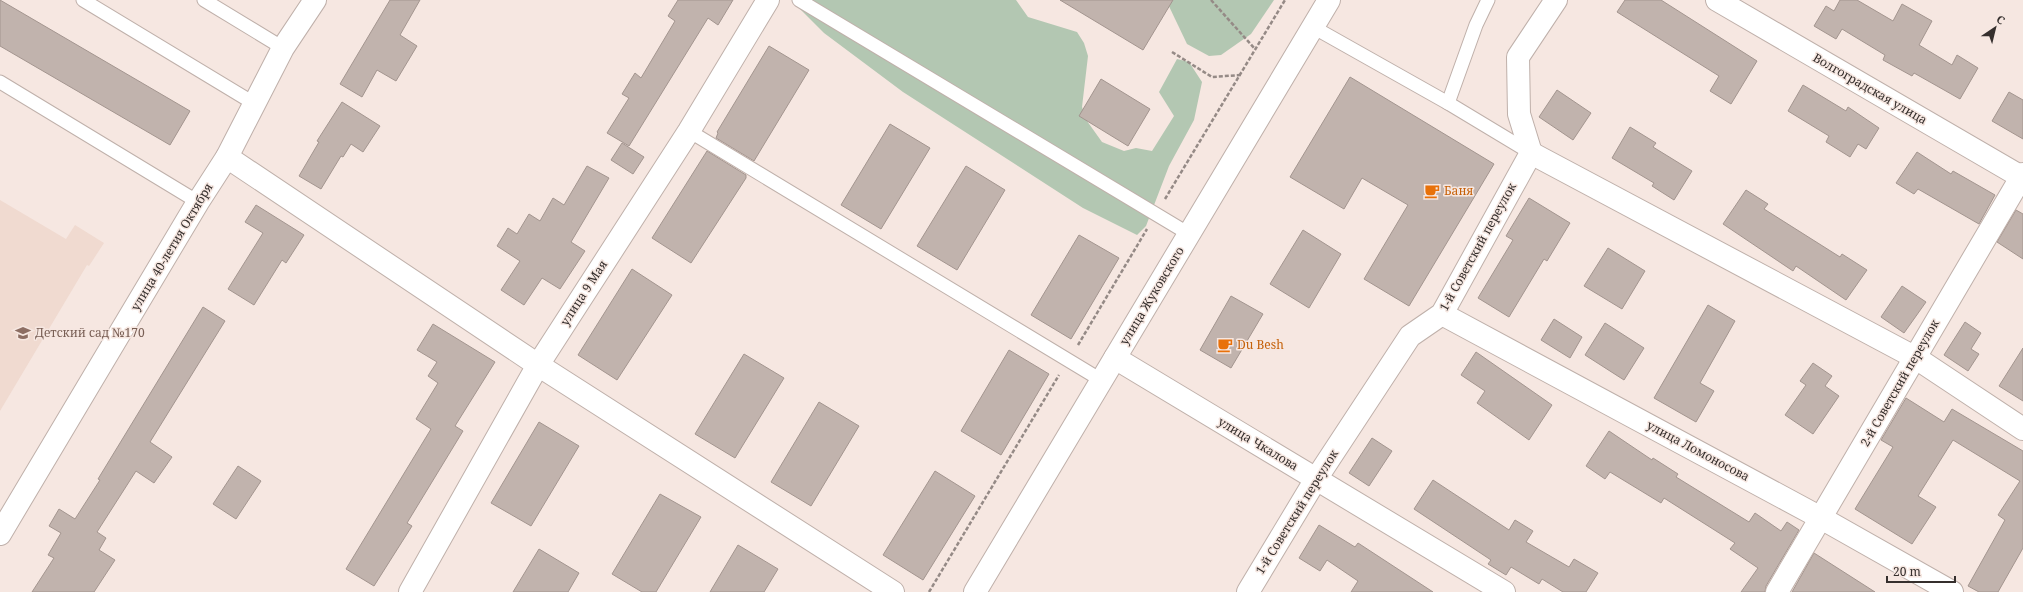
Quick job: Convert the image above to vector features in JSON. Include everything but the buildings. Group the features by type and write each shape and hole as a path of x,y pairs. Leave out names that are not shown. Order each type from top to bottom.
{"street":[{"name":"улица 40-летия Октября","path":"0,534 198,202 227,157 283,48 315,0"},
{"name":"улица 9 Мая","path":"410,592 538,366 689,131 768,0"},
{"name":"улица Жуковского","path":"975,592 1329,0"},
{"path":"1556,0 1518,57 1519,114 1531,153 1916,358 2023,429"},
{"name":"Волгоградская улица","path":"1717,0 2023,176"},
{"name":"1-й Советский переулок","path":"1248,592 1316,479 1410,336 1442,314 1531,153"},
{"path":"227,157 538,366 893,592"},
{"name":"2-й Советский переулок","path":"1777,592 2023,176"},
{"name":"улица Ломоносова","path":"1442,314 1821,518 1952,592"},
{"name":"улица Чкалова","path":"1115,358 1504,592"}],"lane":[{"path":"84,0 255,104"},
{"path":"204,0 283,48"},
{"path":"799,0 1189,234"},
{"path":"1448,103 1476,25 1488,0"},
{"path":"1313,27 1448,103 1531,153"},
{"path":"0,82 198,202"},
{"path":"689,131 1101,380"}],"path":[{"path":"1210,0 1256,49"},
{"path":"929,592 1285,0"},
{"path":"1172,52 1212,78 1241,75"}],"shaded area":[{"name":"Детский сад №170","path":"0,200 66,239 75,225 104,243 89,266 87,265 0,411"}],"green space":[{"path":"796,0 1016,0 1028,17 1077,32 1084,43 1088,56 1082,107 1087,121 1102,142 1124,151 1136,148 1152,151 1174,116 1159,92 1177,59 1189,62 1202,82 1194,120 1169,166 1146,226 1137,235 1083,208 903,92 824,33 799,8"},
{"path":"1166,0 1274,0 1251,34 1221,55 1209,56 1187,44"}],"place":[{"name":"Баня","path":"1432,191"},
{"name":"Детский сад №170","path":"23,333"},
{"name":"Du Besh","path":"1225,345"}]}
